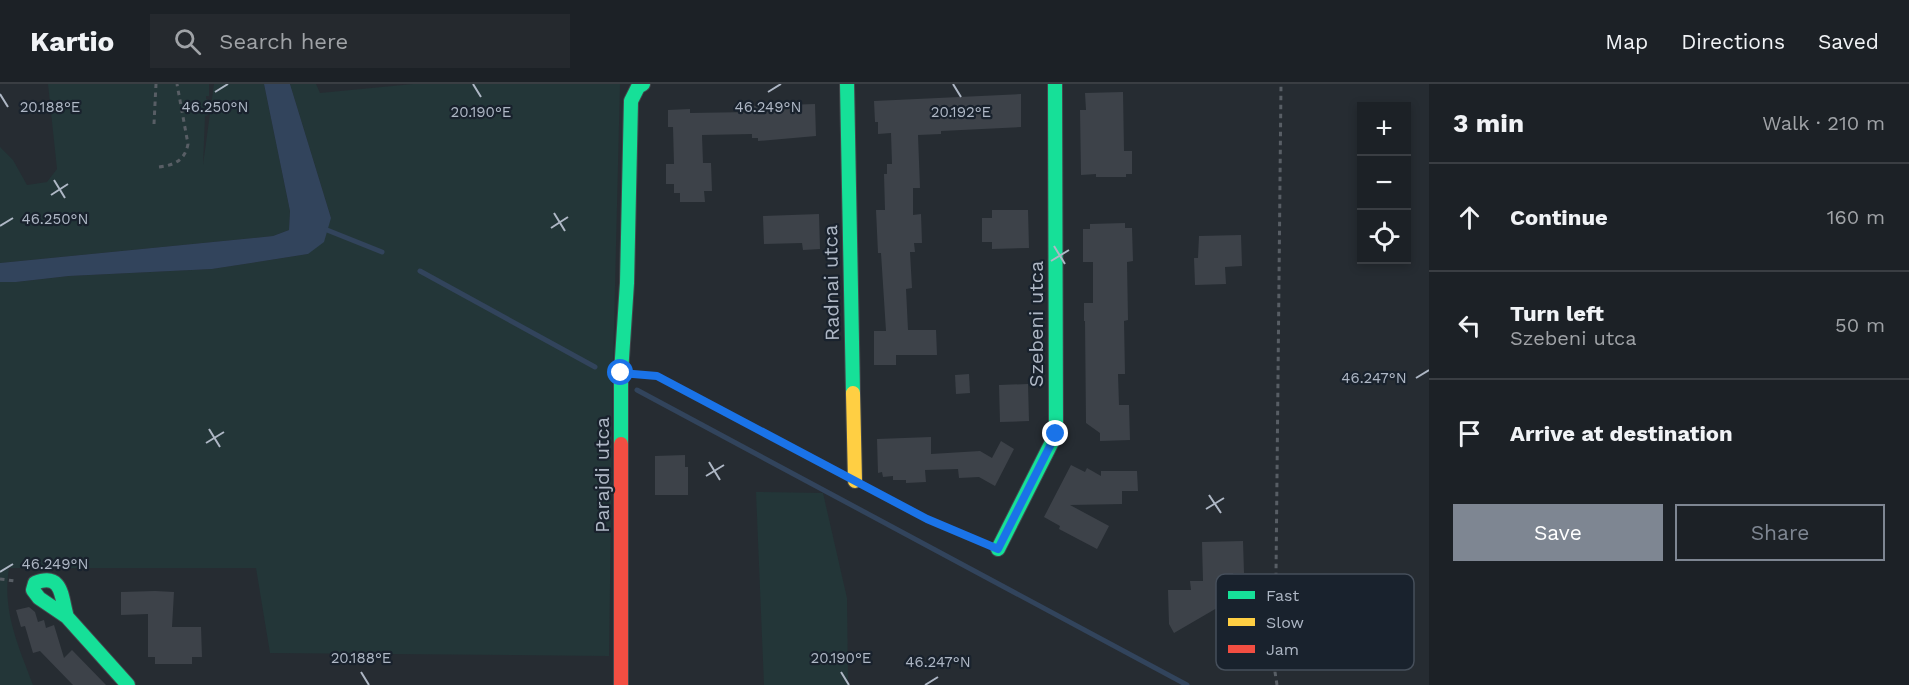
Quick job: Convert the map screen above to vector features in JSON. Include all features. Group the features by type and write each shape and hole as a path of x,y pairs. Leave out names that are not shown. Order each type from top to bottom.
{"street":[{"name":"Radnai utca","path":"847,84 855,481"},
{"name":"Szebeni utca","path":"998,549 1056,434 1055,84"},
{"name":"Parajdi utca","path":"621,685 621,373 627,283 632,101 640,86"},
{"path":"67,617 128,685"}],"path":[{"path":"154,124 156,84"},
{"path":"159,167 182,160 187,152 188,144 177,84"},
{"path":"1276,574 1281,84"},
{"path":"621,373 657,376 927,519 998,549"},
{"path":"1275,670 1277,685"}],"shaded area":[{"path":"48,84 209,84 209,96 206,96 209,100 208,115 205,116 203,165 214,84 264,84 290,211 289,230 273,236 0,263 0,147 13,160 27,185 47,182 57,169"},
{"path":"290,84 316,84 320,93 413,84 620,84 609,656 270,653 256,568 9,568 8,599 13,628 33,685 0,685 0,282 212,269 308,254 331,218"},
{"path":"756,492 823,493 847,598 848,685 764,685"}],"water":[{"path":"264,84 290,84 331,218 324,242 308,254 212,269 0,282 0,263 273,236 289,230 290,211"}],"building":[{"path":"1123,92 1124,151 1132,151 1132,174 1126,174 1126,177 1081,175 1080,110 1086,110 1085,93"},
{"path":"1021,94 1021,127 941,131 941,134 918,135 920,188 913,188 913,215 921,214 922,243 914,243 915,252 910,252 912,288 906,289 908,330 936,330 937,355 896,355 896,365 874,365 874,331 886,331 876,210 885,210 884,174 887,174 887,164 892,164 891,133 878,134 874,101"},
{"path":"815,104 816,136 758,141 758,138 752,138 752,134 702,135 703,163 711,163 712,191 704,191 705,202 680,202 680,193 674,193 674,184 666,184 666,164 674,164 673,127 668,127 668,110 690,109 690,113 751,112 751,106"},
{"path":"992,210 1028,210 1029,248 992,249 992,242 982,242 982,218 992,218"},
{"path":"819,214 820,249 803,250 802,243 764,244 763,216"},
{"path":"1125,223 1125,228 1132,228 1133,261 1127,262 1128,320 1124,321 1125,374 1118,374 1119,405 1129,405 1130,440 1100,441 1100,433 1086,423 1084,303 1093,303 1093,262 1083,262 1083,229 1090,229 1090,224"},
{"path":"1241,235 1242,266 1225,267 1226,284 1195,285 1194,258 1198,258 1199,236"},
{"path":"969,374 970,393 956,394 955,375"},
{"path":"1028,384 1029,421 1000,422 999,385"},
{"path":"931,437 931,454 980,451 992,458 1001,441 1014,449 995,486 979,477 959,478 958,469 925,470 926,482 906,483 906,480 893,480 893,476 883,477 882,472 878,473 877,439"},
{"path":"685,455 685,467 688,467 688,495 655,495 655,456"},
{"path":"1071,465 1085,472 1087,468 1101,476 1101,471 1137,471 1138,491 1122,491 1122,504 1070,505 1109,526 1097,549 1059,529 1060,526 1044,517"},
{"path":"1243,541 1244,573 1216,574 1216,609 1174,633 1169,624 1168,590 1191,590 1190,581 1203,581 1202,542"},
{"path":"121,592 174,592 172,627 201,627 202,657 192,657 192,664 155,664 155,657 148,657 148,614 121,615"},
{"path":"29,607 35,612 38,622 44,620 46,628 54,625 64,658 72,650 106,685 73,685 40,651 33,653 25,626 21,627 16,610"}],"waterway":[{"path":"327,230 382,252"},
{"path":"420,271 595,367"},
{"path":"637,390 1187,685"}],"traffic: fast":[{"path":"621,444 621,373 627,283 631,101 638,87 643,84"},
{"path":"847,84 853,393"},
{"path":"998,549 1056,434 1055,84"},
{"path":"67,617 62,595 56,584 44,580 35,583 33,590 39,598 67,617 128,685"}],"traffic: slow":[{"path":"853,393 855,481"}],"traffic: jam":[{"path":"621,444 621,685"}],"route":[{"path":"621,373 657,376 927,519 998,549 1056,434"}]}
